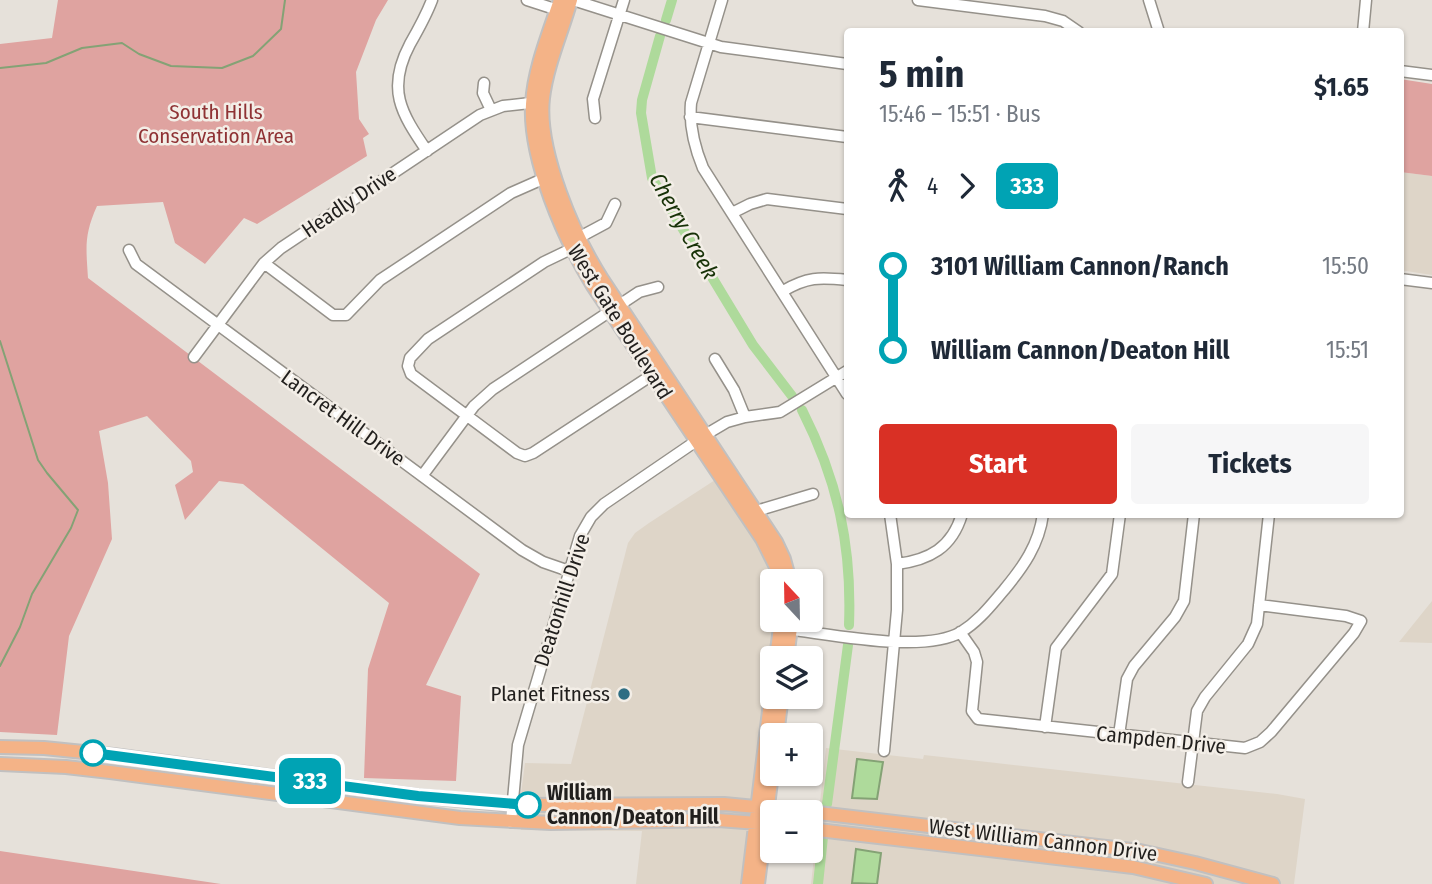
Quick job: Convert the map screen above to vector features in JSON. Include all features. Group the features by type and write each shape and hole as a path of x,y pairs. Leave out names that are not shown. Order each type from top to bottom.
{"main road":[{"name":"West Gate Boulevard","path":"566,4 535,81 556,176 575,243"},
{"name":"West Gate Boulevard","path":"538,102 534,129 556,213 652,375 756,511 780,551 786,569"},
{"name":"West Gate Boulevard","path":"614,308 700,438 762,539 777,569"},
{"path":"764,800 774,709"},
{"name":"West William Cannon Drive","path":"0,747 44,748 113,755 418,796 511,805 724,804 760,807"},
{"path":"110,772 113,755"},
{"path":"0,764 66,767 327,802 511,822 718,820 760,824"},
{"path":"650,805 652,822"},
{"name":"West William Cannon Drive","path":"823,814 1053,840 1173,857 1273,884"},
{"name":"West William Cannon Drive","path":"823,831 1133,867 1206,884"},
{"path":"748,884 760,839"},
{"path":"1051,858 1053,840"},
{"path":"758,884 760,863"}],"street":[{"path":"426,151 405,117 397,88 403,59 432,0"},
{"path":"527,0 566,4 619,15 708,43 745,51 844,64"},
{"path":"595,118 593,99 624,0"},
{"path":"722,0 692,95 691,131 698,156 844,389"},
{"path":"918,0 1045,16 1063,21 1073,28"},
{"path":"1149,0 1158,28"},
{"path":"1363,28 1366,0"},
{"path":"1404,72 1432,75"},
{"path":"484,83 483,93 491,110"},
{"name":"Headly Drive","path":"194,357 264,263 281,248 491,110 538,102"},
{"path":"690,117 844,137"},
{"path":"264,263 333,315 346,315 380,280 511,192 545,178"},
{"path":"732,213 750,204 767,200 844,209"},
{"path":"615,204 606,223 422,344 410,358 409,370 414,377 517,453 529,455 652,375"},
{"name":"Lancret Hill Drive","path":"129,250 136,264 534,558 569,571"},
{"path":"783,291 812,278 844,280"},
{"path":"1404,280 1432,283"},
{"path":"422,476 467,415 493,389 614,308 644,290 658,287"},
{"path":"715,359 734,390 745,416"},
{"name":"Deatonhill Drive","path":"511,822 518,745 580,536 597,510 727,422 745,416 780,412 844,374"},
{"path":"756,511 813,494"},
{"path":"884,751 895,641 897,564 891,518"},
{"path":"897,564 922,560 934,554 957,529 961,518"},
{"path":"823,630 895,641 930,642 960,632 987,611 1017,574 1037,542 1042,518"},
{"path":"1045,727 1056,648 1112,574 1119,518"},
{"path":"1119,736 1126,679 1175,617 1184,601 1194,518"},
{"path":"1188,782 1195,719 1200,704 1252,638 1259,605 1269,518"},
{"name":"Campden Drive","path":"960,632 974,652 977,662 972,704 975,717 1119,736 1245,748 1260,743 1286,715 1361,621 1353,617 1259,605"}],"shaded area":[{"path":"1404,172 1432,176 1432,275 1404,271"},
{"path":"715,480 763,554 769,569 760,569 760,632 774,632 773,646 760,646 760,709 765,709 763,723 760,723 760,748 743,884 636,884 642,831 521,830 521,794 525,763 571,764 628,543 635,533"},
{"path":"1432,601 1432,643 1399,642"},
{"path":"826,748 923,759 924,755 1305,799 1294,884 811,884 813,863 823,863 823,800 820,800"},
{"path":"857,759 883,762 877,799 852,798"},
{"path":"856,849 881,853 877,884 852,883"}],"green space":[{"name":"South Hills Conservation Area","path":"58,0 388,0 376,20 356,72 359,119 369,134 363,138 367,156 257,224 244,218 205,264 175,243 163,202 97,206 87,241 88,278 480,574 426,685 461,696 456,781 364,778 368,669 389,603 243,484 219,481 185,520 175,485 193,472 191,461 147,416 99,431 108,483 112,539 69,636 57,735 0,732 0,44 52,38"},
{"path":"1404,80 1432,84 1432,176 1404,172"},
{"path":"0,851 221,884 0,884"}],"waterway":[{"path":"0,68 46,63 82,48 122,43 139,54 171,66 222,68 253,56 281,29 285,0"},
{"name":"Cherry Creek","path":"666,20 672,0"},
{"name":"Cherry Creek","path":"660,36 642,100 641,113 652,178 753,345 792,396"},
{"path":"0,341 38,460 78,510 71,528 32,594 20,627 0,666"},
{"name":"Cherry Creek","path":"802,410 825,462 840,514 848,568 849,625"},
{"name":"Cherry Creek","path":"827,804 848,645"},
{"name":"Cherry Creek","path":"818,884 820,863"}],"bus line":[{"name":"333","path":"93,753 418,796 528,805"}],"place":[{"name":"Planet Fitness","path":"624,694"},
{"name":"William Cannon/Deaton Hill","path":"528,805"}]}
